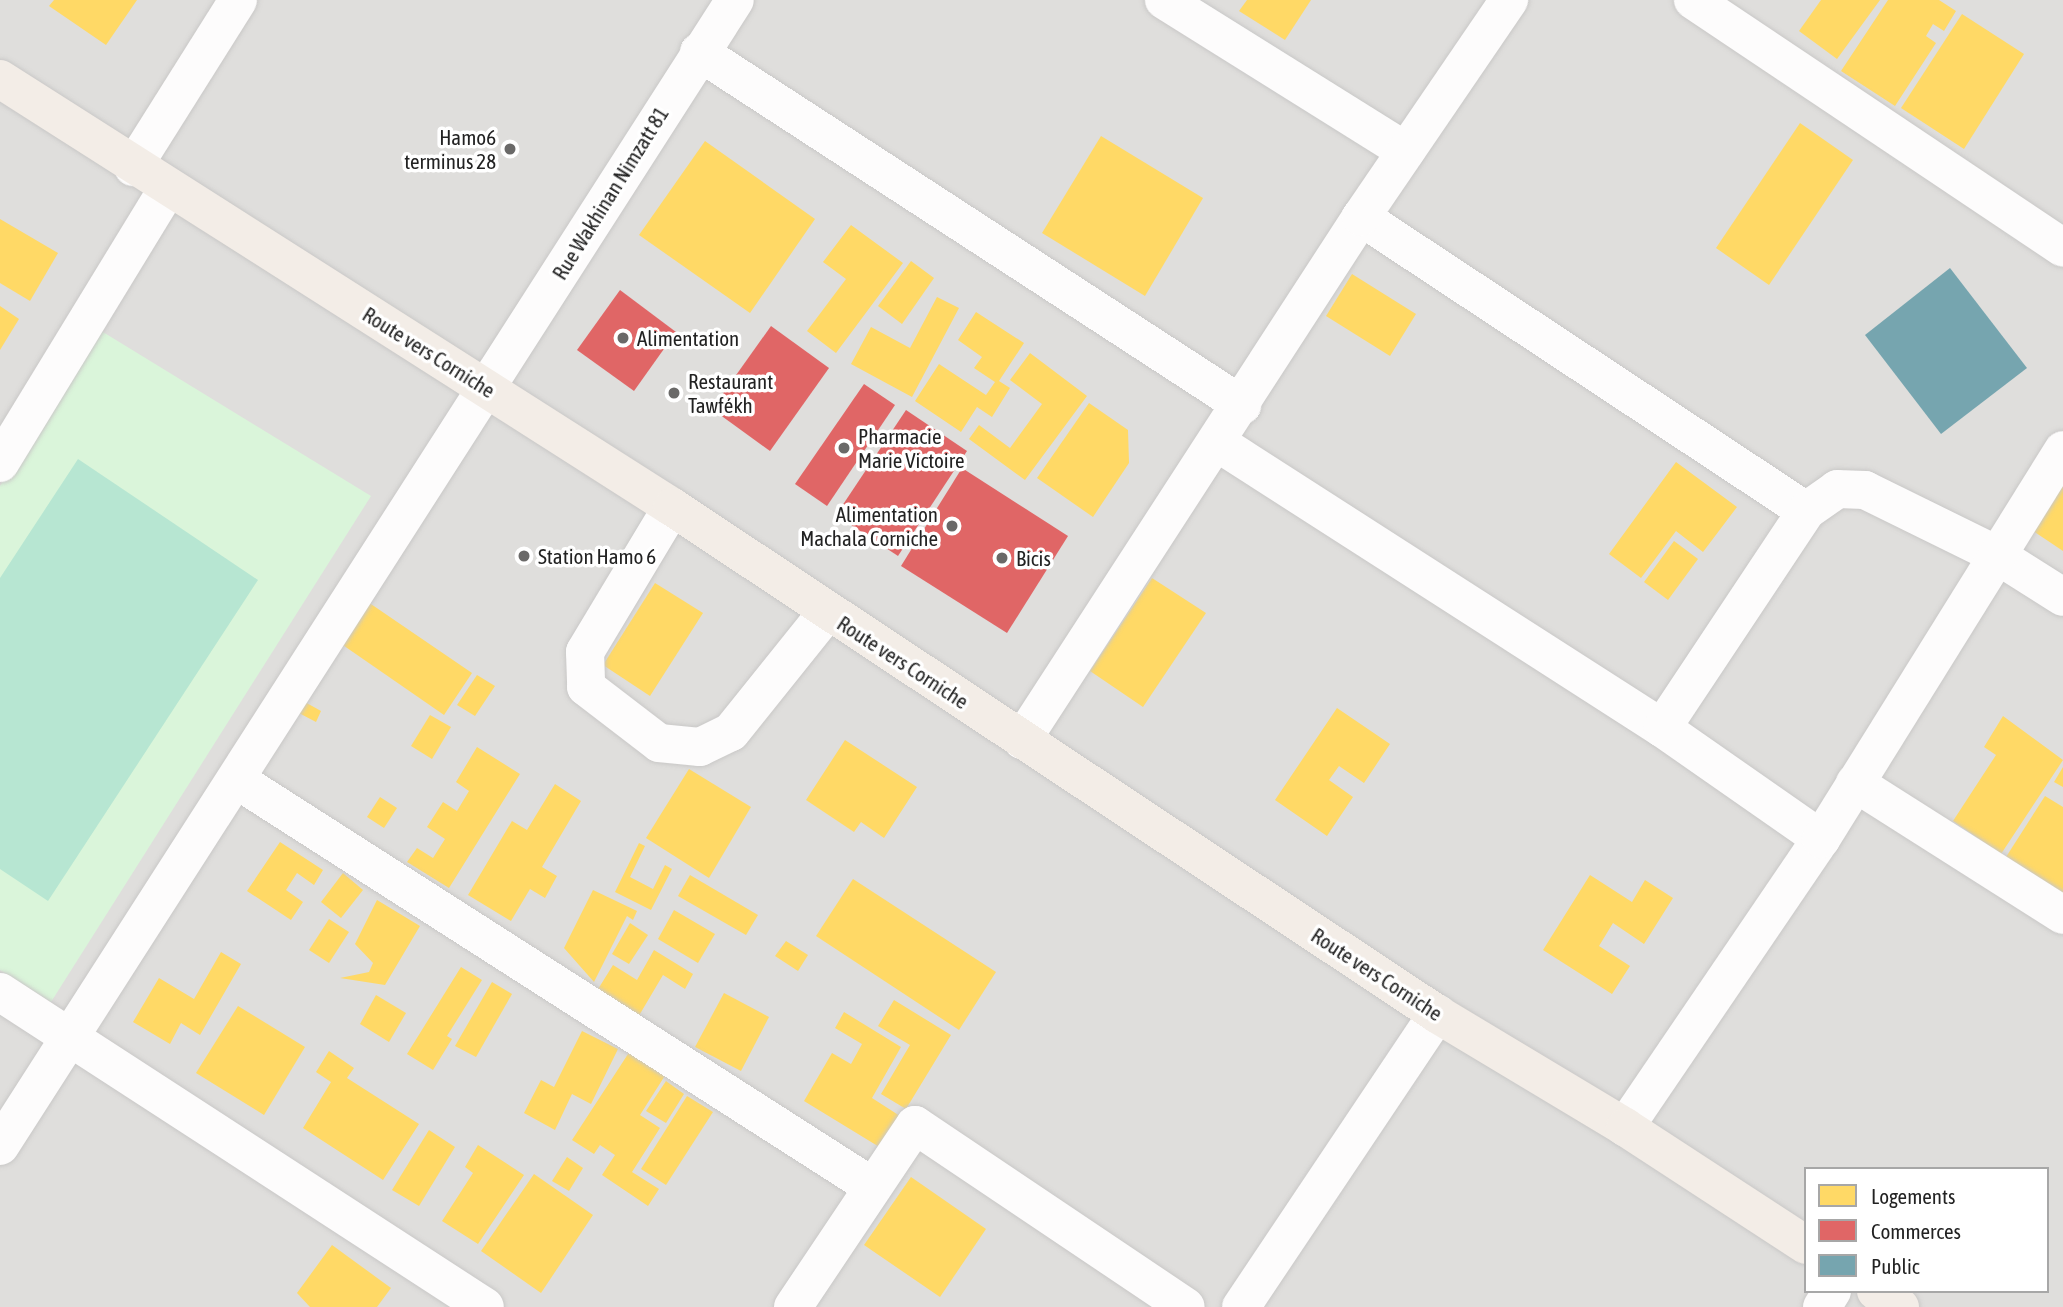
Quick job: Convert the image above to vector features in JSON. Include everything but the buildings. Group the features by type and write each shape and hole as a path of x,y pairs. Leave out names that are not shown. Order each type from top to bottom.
{"main road":[{"name":"Route vers Corniche","path":"0,79 167,189 487,387 672,507 1437,1014 1625,1127 1804,1244"},
{"path":"1879,1293 1900,1307"}],"street":[{"path":"133,167 238,0"},
{"name":"Rue Wakhinan Nimzatt 81","path":"0,1146 237,780 699,52 735,0"},
{"path":"1164,0 1406,151"},
{"path":"1021,740 1242,405 1361,217 1509,0"},
{"path":"1693,0 2063,247"},
{"path":"699,52 1242,405"},
{"path":"0,463 167,189"},
{"path":"1361,217 1806,511"},
{"path":"1217,443 1662,728 1821,839"},
{"path":"1625,1127 1821,839 1994,554 2063,450"},
{"path":"1662,728 1806,511 1837,489 1865,490 1994,554 2063,597"},
{"path":"672,507 584,652 586,687 659,743 700,747 731,732 827,611"},
{"path":"237,780 873,1187"},
{"path":"1855,783 2063,915"},
{"path":"0,992 72,1037 466,1302"},
{"path":"1241,1307 1437,1014"},
{"path":"793,1307 915,1125 1186,1307"}],"shaded area":[{"path":"0,0 2063,0 2063,1307 0,1307"}],"green space":[{"path":"98,329 371,496 51,1002 0,970 0,486"},
{"path":"78,459 258,580 48,901 0,869 0,578"}],"place":[{"name":"Hamo6 terminus 28","path":"510,149"},
{"name":"Alimentation","path":"623,338"},
{"name":"Restaurant Tawfékh","path":"674,393"},
{"name":"Pharmacie Marie Victoire","path":"844,448"},
{"name":"Alimentation Machala Corniche","path":"952,526"},
{"name":"Station Hamo 6","path":"524,556"},
{"name":"Bicis","path":"1002,558"}]}
